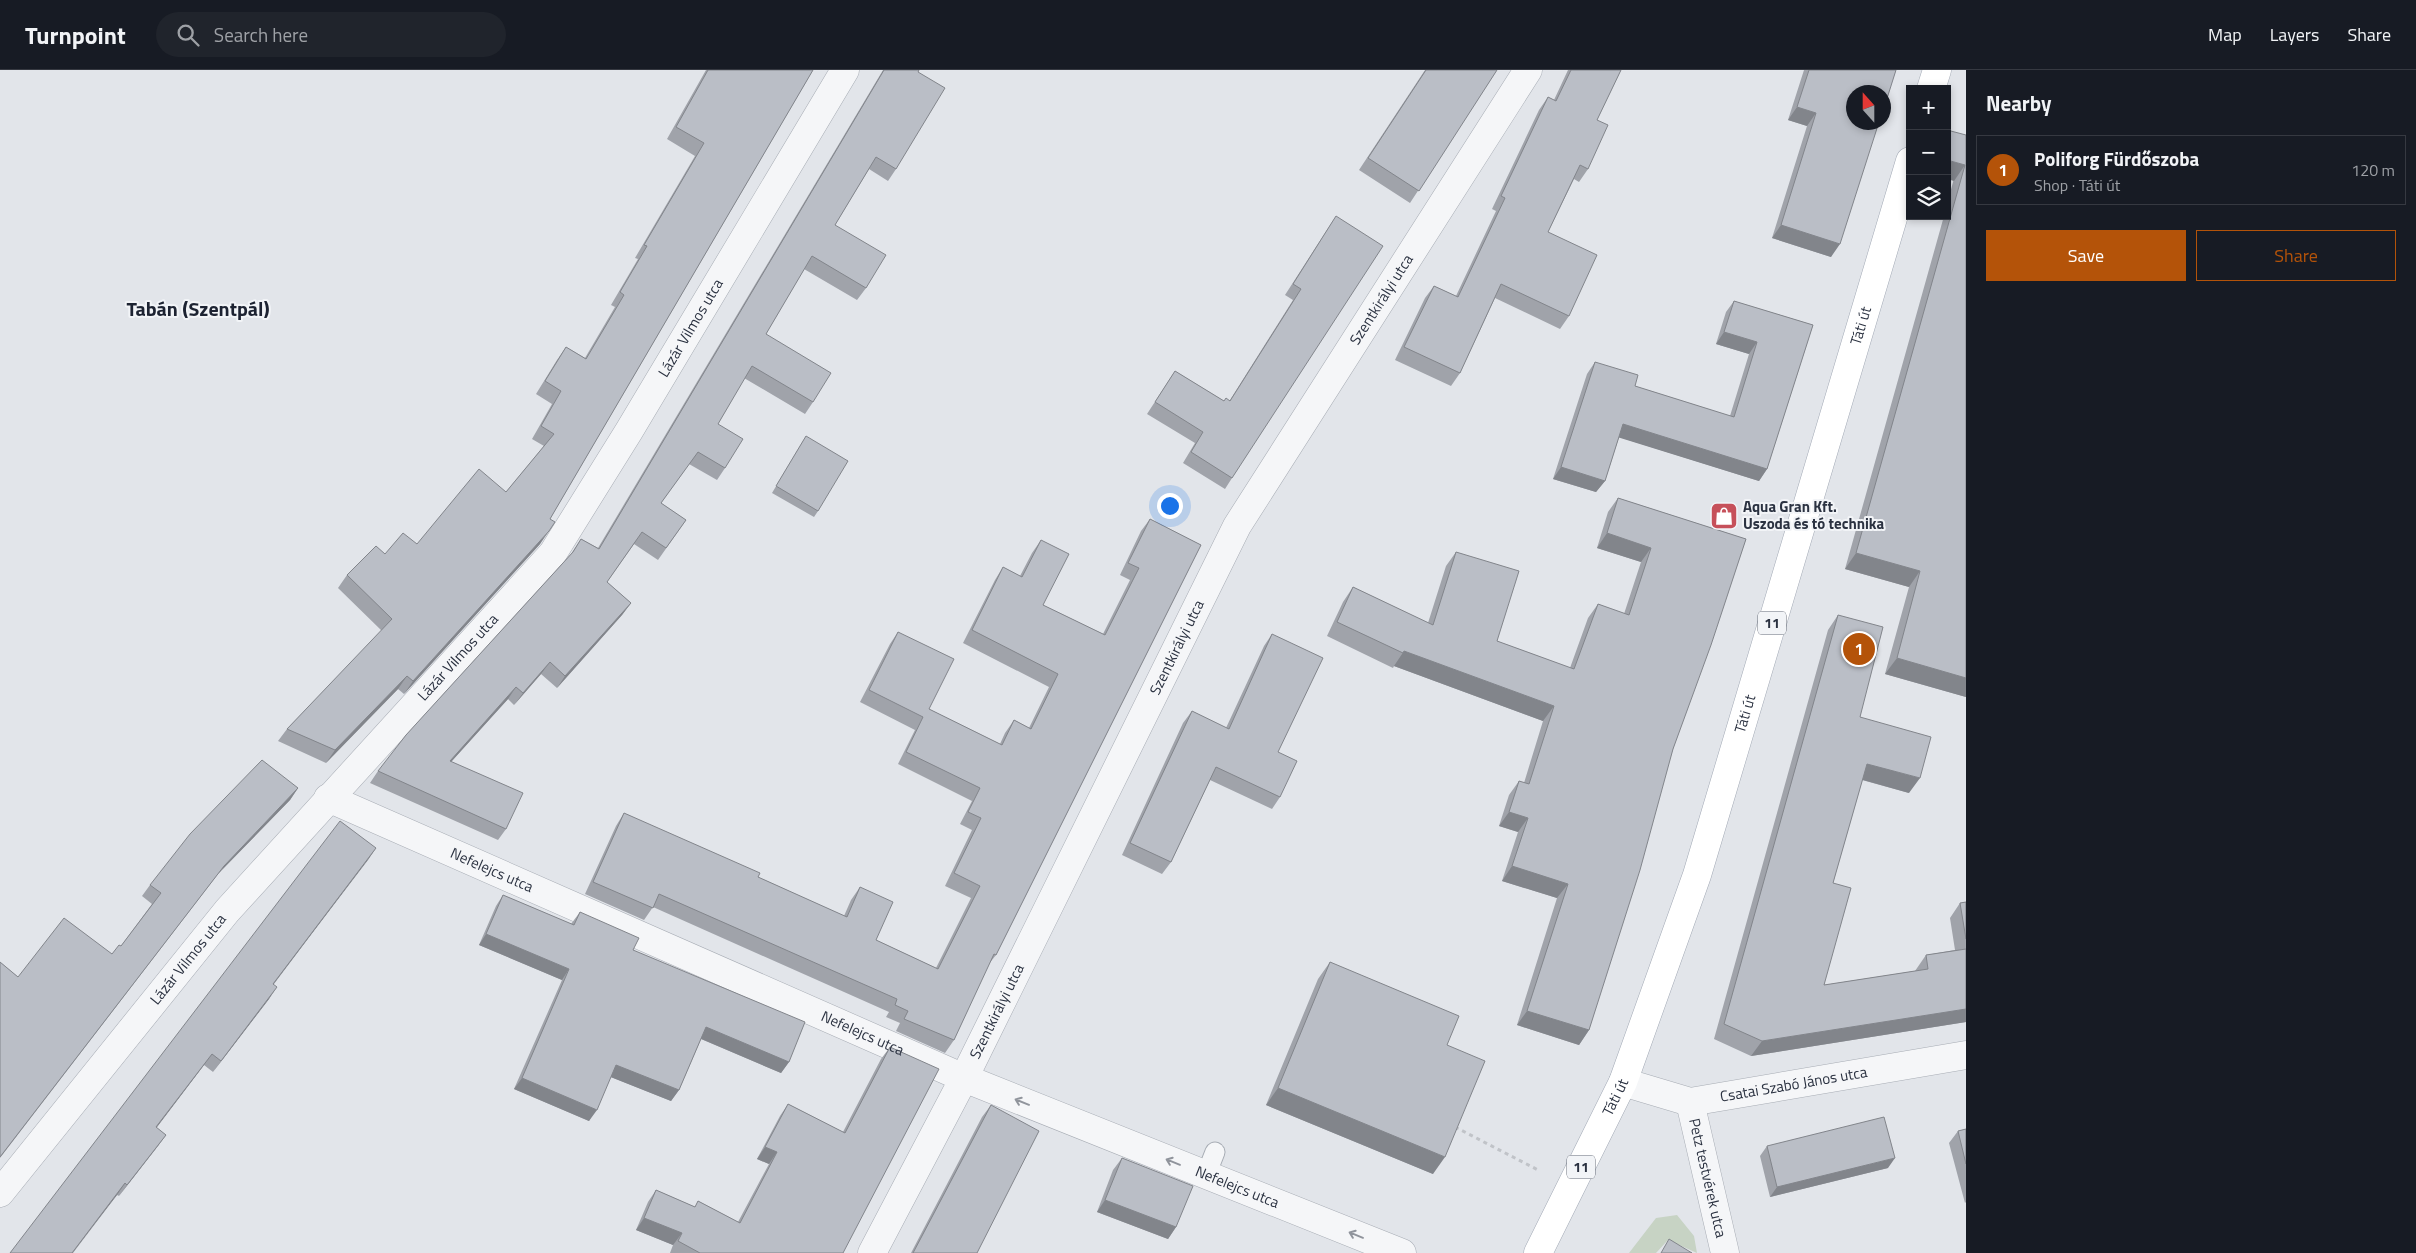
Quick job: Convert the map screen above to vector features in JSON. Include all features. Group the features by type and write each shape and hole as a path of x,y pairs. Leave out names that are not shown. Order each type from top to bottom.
{"main road":[{"path":"1932,85 1937,70"},
{"name":"Táti út","path":"1538,1253 1623,1082 1697,875 1906,174"}],"street":[{"name":"Lázár Vilmos utca","path":"0,1193 227,911 553,553 634,422 845,70"},
{"name":"Szentkirályi utca","path":"872,1253 964,1078 1237,526 1528,70"},
{"name":"Nefelejcs utca","path":"328,798 964,1078 1211,1163 1402,1253"},
{"name":"Csatai Szabó János utca","path":"1623,1082 1690,1102 1966,1055"},
{"name":"Petz testvérek utca","path":"1690,1102 1725,1253"}],"path":[{"path":"1453,1126 1541,1171"}],"green space":[{"path":"1677,1215 1694,1236 1697,1253 1668,1240 1656,1253 1629,1253 1656,1218"}],"building":[{"path":"708,70 813,70 550,519 555,522 549,531 413,681 407,676 335,750 287,729 392,619 347,575 376,546 385,554 403,533 417,544 479,469 506,492 554,434 541,426 561,391 545,381 566,347 586,359 624,295 620,292 647,246 644,245 704,143 676,127"},
{"path":"884,70 919,70 918,72 945,88 896,169 876,157 835,225 886,255 866,288 812,256 766,334 831,373 813,402 752,366 718,424 743,439 725,468 698,452 661,503 686,520 666,548 642,532 607,582 631,603 565,676 550,662 523,693 516,687 450,761 523,793 506,829 378,771 406,735 573,552 581,539 599,549"},
{"path":"1426,70 1497,70 1419,191 1368,158"},
{"path":"1571,70 1621,70 1597,120 1608,125 1588,169 1580,165 1548,232 1597,255 1569,316 1501,284 1460,373 1404,347 1434,286 1458,297 1505,198 1501,196 1548,97 1556,101"},
{"path":"1809,70 1896,70 1891,86 1846,85 1846,130 1876,130 1840,244 1781,225 1816,113 1797,107"},
{"path":"1951,131 1966,135 1966,678 1897,658 1920,571 1856,553 1965,165 1951,161"},
{"path":"1336,216 1383,246 1232,478 1191,452 1203,432 1155,402 1175,371 1224,401 1226,398 1230,401 1301,289 1293,284"},
{"path":"1734,301 1813,325 1767,469 1623,424 1605,481 1561,467 1595,362 1638,375 1635,386 1734,417 1757,342 1724,332"},
{"path":"806,436 848,461 818,511 776,486"},
{"path":"1618,498 1746,539 1711,645 1673,749 1640,870 1589,1030 1527,1011 1568,884 1512,866 1528,818 1509,812 1519,781 1529,784 1554,706 1404,651 1403,653 1337,622 1353,587 1433,625 1456,552 1519,571 1497,641 1574,669 1598,604 1629,615 1651,548 1607,533"},
{"path":"1150,519 1201,545 996,955 994,954 954,1040 904,1019 908,1011 895,1005 897,999 659,894 653,908 593,882 624,813 760,873 758,877 847,917 860,887 893,902 876,940 938,969 980,886 954,873 981,818 968,812 980,788 906,752 923,717 869,690 898,632 954,659 929,709 1002,745 1014,720 1031,729 1058,674 972,630 1003,567 1022,577 1041,540 1069,554 1043,605 1105,635 1139,568 1128,563"},
{"path":"1838,615 1883,627 1860,717 1931,737 1920,778 1867,764 1833,883 1851,888 1824,985 1928,969 1926,955 1966,949 1966,1009 1762,1041 1724,1024"},
{"path":"1272,634 1323,658 1278,752 1297,761 1280,797 1216,767 1171,862 1130,843 1192,711 1229,729"},
{"path":"262,760 298,788 224,866 0,1157 0,962 18,977 64,918 112,954 119,945 121,946 161,893 150,885 190,834"},
{"path":"340,821 376,848 273,984 277,987 221,1061 212,1054 156,1127 166,1135 127,1185 125,1183 72,1253 10,1253"},
{"path":"503,895 574,925 580,912 639,938 633,950 805,1022 789,1062 706,1027 679,1090 616,1065 597,1110 522,1078 569,969 486,934"},
{"path":"1966,902 1966,939 1960,903"},
{"path":"1330,962 1459,1016 1447,1045 1485,1061 1445,1157 1278,1088"},
{"path":"890,1047 939,1069 843,1253 700,1253 678,1241 682,1233 644,1218 656,1190 695,1207 698,1201 740,1223 777,1152 765,1147 788,1104 845,1133"},
{"path":"991,1105 1039,1131 977,1253 913,1253"},
{"path":"1884,1117 1895,1158 1777,1187 1767,1146"},
{"path":"1966,1129 1966,1164 1958,1131"},
{"path":"1122,1158 1193,1186 1176,1227 1105,1200"},
{"path":"1669,1239 1692,1253 1661,1253"}],"place":[{"name":"Aqua Gran Kft. Uszoda és tó technika","path":"1724,516"},
{"name":"Poliforg Fürdőszoba","path":"1859,649"}],"district":[{"name":"Tabán (Szentpál)","path":"198,309"}]}
